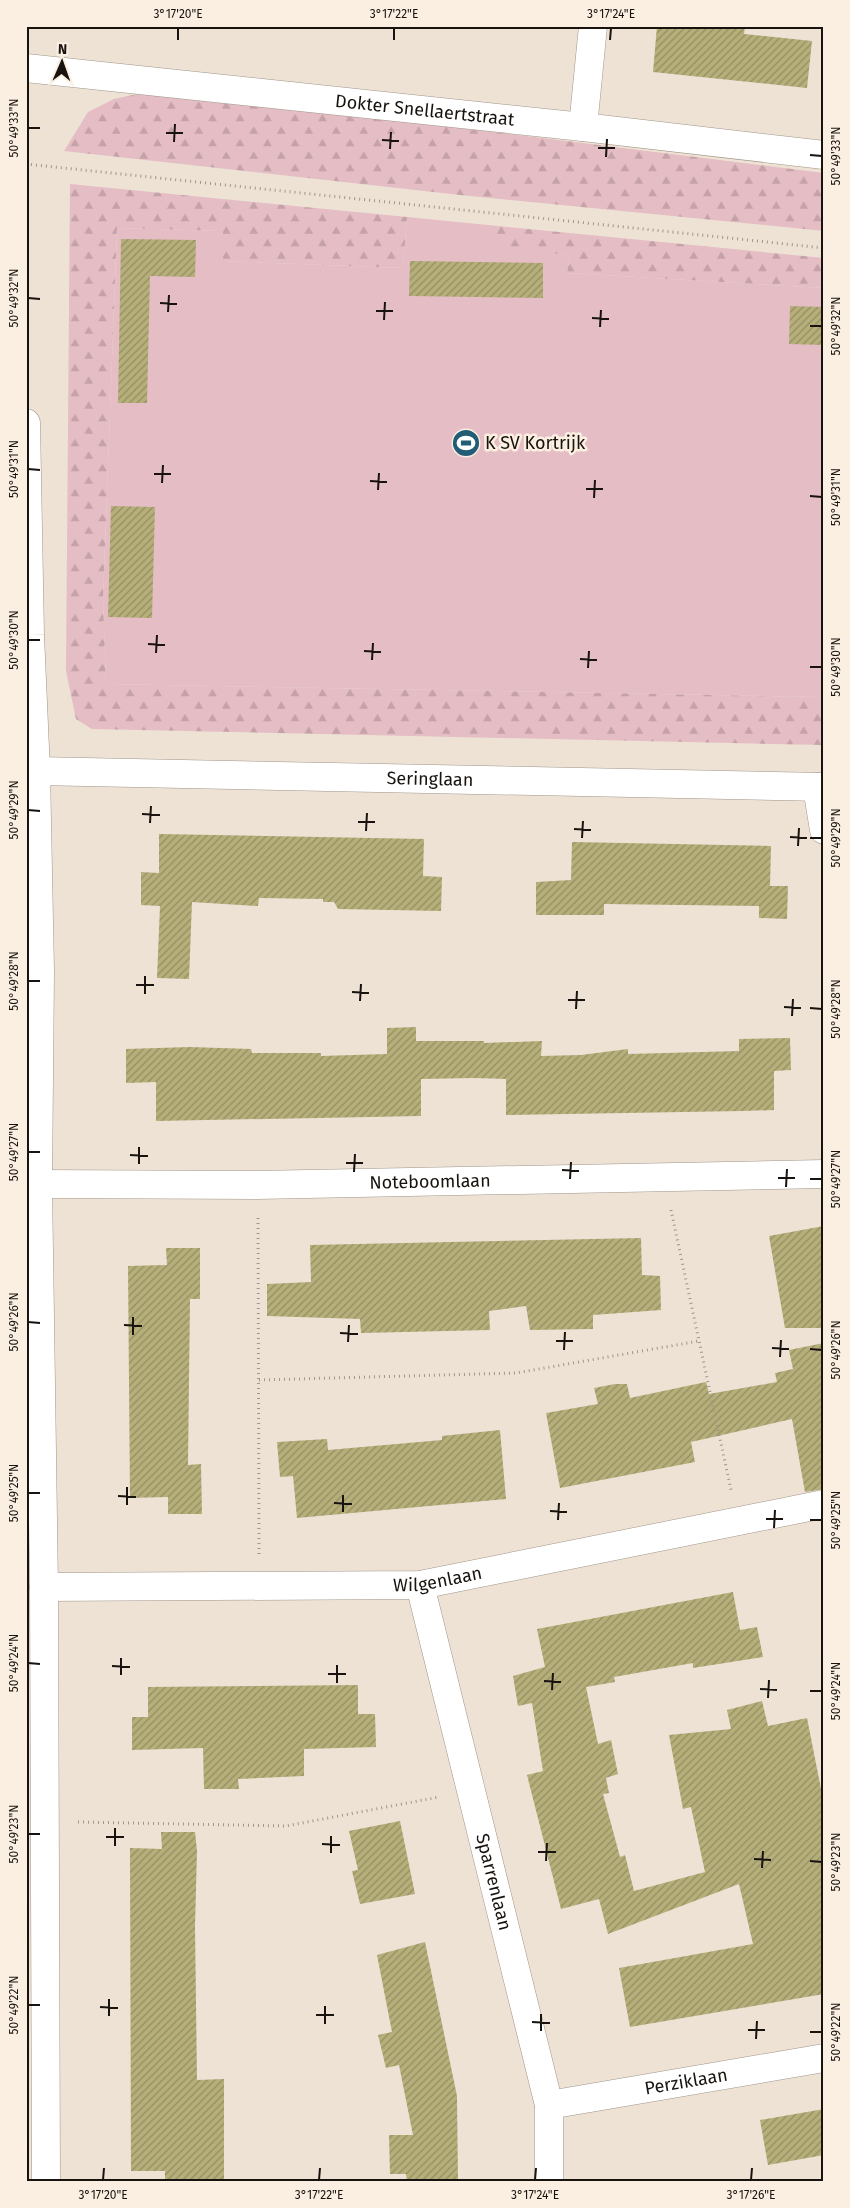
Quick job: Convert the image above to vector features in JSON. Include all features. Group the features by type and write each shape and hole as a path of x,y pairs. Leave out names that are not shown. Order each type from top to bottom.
{"street":[{"path":"583,127 594,26"},
{"name":"Dokter Snellaertstraat","path":"26,68 824,154"},
{"path":"26,423 28,635 36,771 32,806 40,970 38,1184 44,1587 46,2182"},
{"name":"Seringlaan","path":"36,771 820,787"},
{"path":"820,787 824,830"},
{"name":"Noteboomlaan","path":"38,1184 257,1184 824,1174"},
{"name":"Wilgenlaan","path":"44,1587 420,1585 824,1504"},
{"name":"Sparrenlaan","path":"420,1585 549,2105 549,2182"},
{"name":"Perziklaan","path":"549,2105 824,2058"}],"path":[{"path":"26,164 824,248"},
{"path":"664,1177 737,1520"},
{"path":"257,1184 259,1586"},
{"path":"259,1380 516,1373 699,1341"},
{"path":"45,1822 286,1826 472,1791"}],"green space":[{"path":"156,90 824,173 824,231 460,195 64,151 88,112 114,99"},
{"path":"70,184 407,217 403,268 223,261 223,231 117,228 103,599 106,684 824,697 824,745 92,729 76,719 66,671"},
{"name":"K SV Kortrijk","path":"407,217 498,226 493,247 570,255 567,273 824,288 824,697 106,684 103,599 117,228 223,231 224,261 403,268"},
{"path":"498,226 824,258 824,288 567,273 570,255 492,248"}],"building":[{"path":"657,26 745,26 744,34 812,41 807,88 653,72"},
{"path":"121,239 196,240 195,277 150,276 147,403 118,403"},
{"path":"410,261 543,263 543,298 409,296"},
{"path":"790,306 824,307 824,345 789,344"},
{"path":"111,506 155,507 152,618 108,617"},
{"path":"159,834 424,839 423,876 442,877 441,911 338,909 334,902 323,902 323,899 259,898 258,906 192,902 189,979 157,978 160,906 141,905 141,872 159,873"},
{"path":"572,842 771,846 770,886 788,886 787,919 759,918 759,906 604,904 604,915 536,915 536,882 571,880"},
{"path":"416,1027 416,1041 484,1041 484,1043 542,1041 541,1056 581,1055 628,1049 628,1054 739,1051 739,1039 790,1038 791,1070 774,1071 774,1110 742,1111 506,1115 506,1079 474,1078 421,1079 421,1116 156,1121 156,1082 126,1083 126,1049 190,1047 251,1049 252,1053 321,1053 321,1056 387,1054 387,1028"},
{"path":"824,1226 824,1328 785,1328 769,1236"},
{"path":"641,1238 642,1275 660,1276 661,1310 593,1315 593,1329 530,1330 526,1306 489,1311 490,1330 361,1333 360,1319 267,1316 267,1284 311,1282 310,1245"},
{"path":"166,1248 200,1248 200,1299 190,1299 188,1465 201,1464 202,1514 168,1514 168,1497 130,1498 128,1266 167,1265"},
{"path":"824,1343 824,1489 805,1492 792,1419 691,1442 695,1462 560,1488 546,1413 598,1404 594,1388 615,1384 627,1384 630,1398 706,1382 709,1394 777,1382 775,1373 793,1369 789,1350"},
{"path":"500,1430 506,1499 297,1518 293,1476 280,1477 277,1442 327,1439 328,1450 442,1440 442,1436"},
{"path":"733,1592 740,1630 757,1627 763,1657 693,1668 693,1663 614,1677 615,1682 586,1687 598,1744 611,1740 618,1774 606,1778 609,1793 603,1794 620,1857 625,1855 634,1891 705,1872 691,1807 683,1809 669,1735 731,1729 727,1710 762,1701 768,1726 807,1718 824,1804 824,1994 630,2027 619,1968 753,1944 739,1884 608,1934 599,1899 561,1909 527,1775 543,1771 532,1703 518,1706 513,1676 545,1667 537,1629"},
{"path":"358,1685 358,1714 375,1714 376,1747 304,1749 304,1776 238,1779 239,1789 204,1789 203,1748 132,1750 132,1717 148,1717 148,1687"},
{"path":"400,1821 415,1894 360,1904 352,1871 358,1870 349,1831"},
{"path":"161,1832 195,1832 197,1851 195,1926 197,2080 224,2079 224,2182 165,2182 165,2171 131,2171 130,1848 162,1849"},
{"path":"425,1942 457,2096 458,2182 407,2182 406,2174 390,2174 389,2135 413,2135 399,2065 386,2068 378,2035 392,2032 377,1955"},
{"path":"824,2109 824,2155 768,2165 760,2120"}],"place":[{"name":"K SV Kortrijk","path":"466,443"}]}
